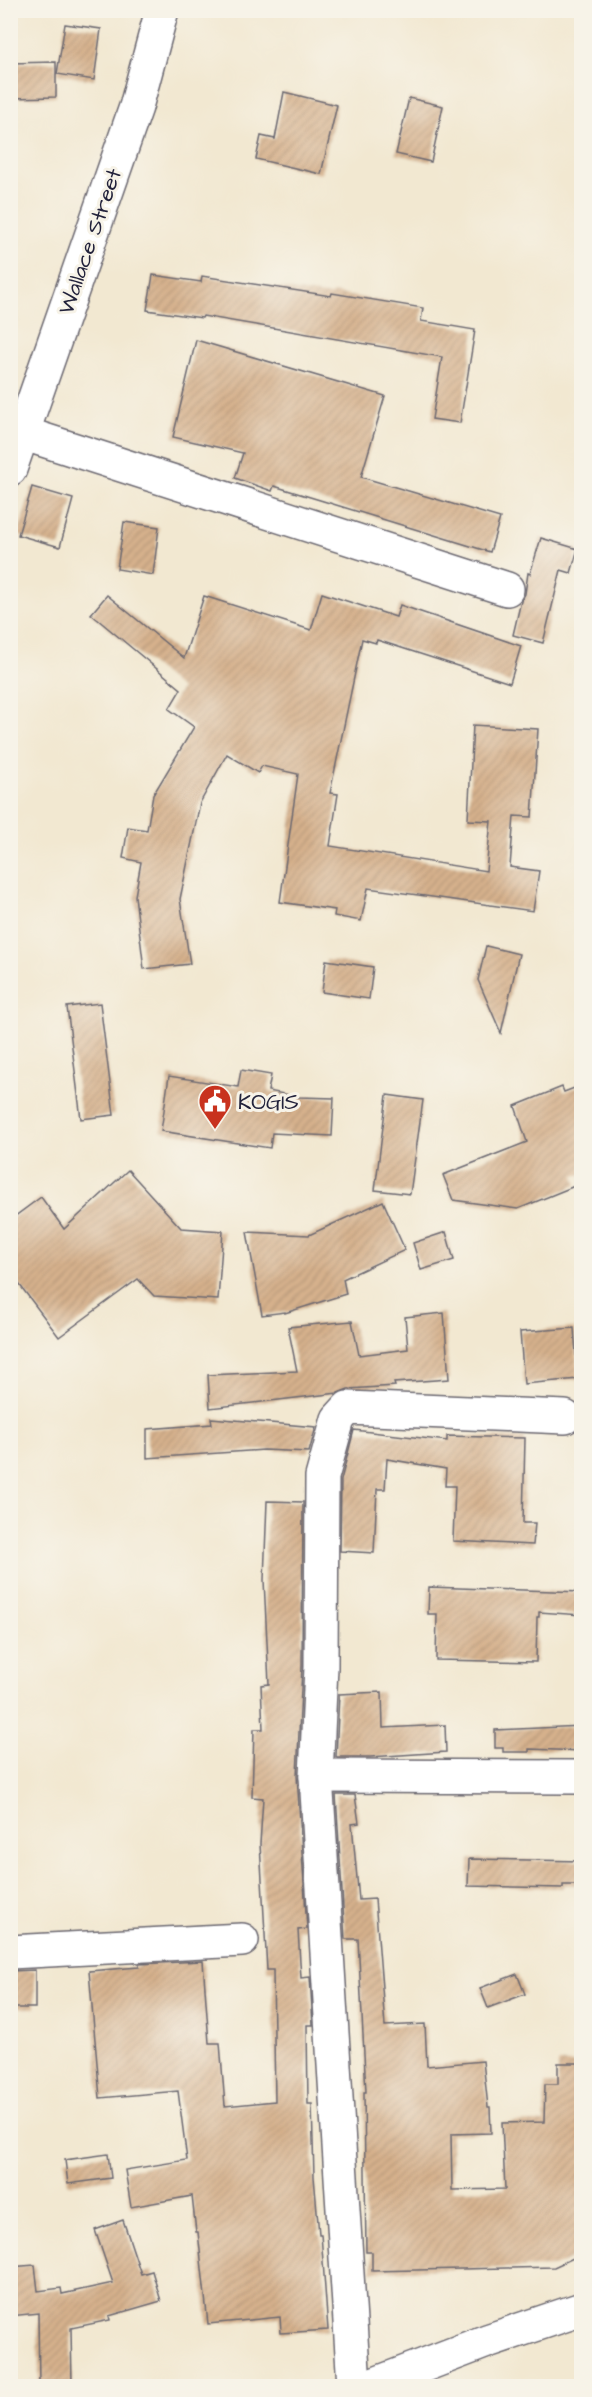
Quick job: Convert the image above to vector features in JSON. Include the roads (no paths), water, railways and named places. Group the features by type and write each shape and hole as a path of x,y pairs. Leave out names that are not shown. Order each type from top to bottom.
{"street":[{"name":"Wallace Street","path":"10,469 136,106 162,10"},
{"path":"22,433 507,589"},
{"path":"354,2386 316,1776 321,1668 322,1477 338,1419 348,1408 565,1417"},
{"path":"316,1776 582,1777"},
{"path":"10,1952 242,1940"},
{"path":"370,2386 582,2309"}],"place":[{"name":"KOGIS","path":"215,1130"}]}
